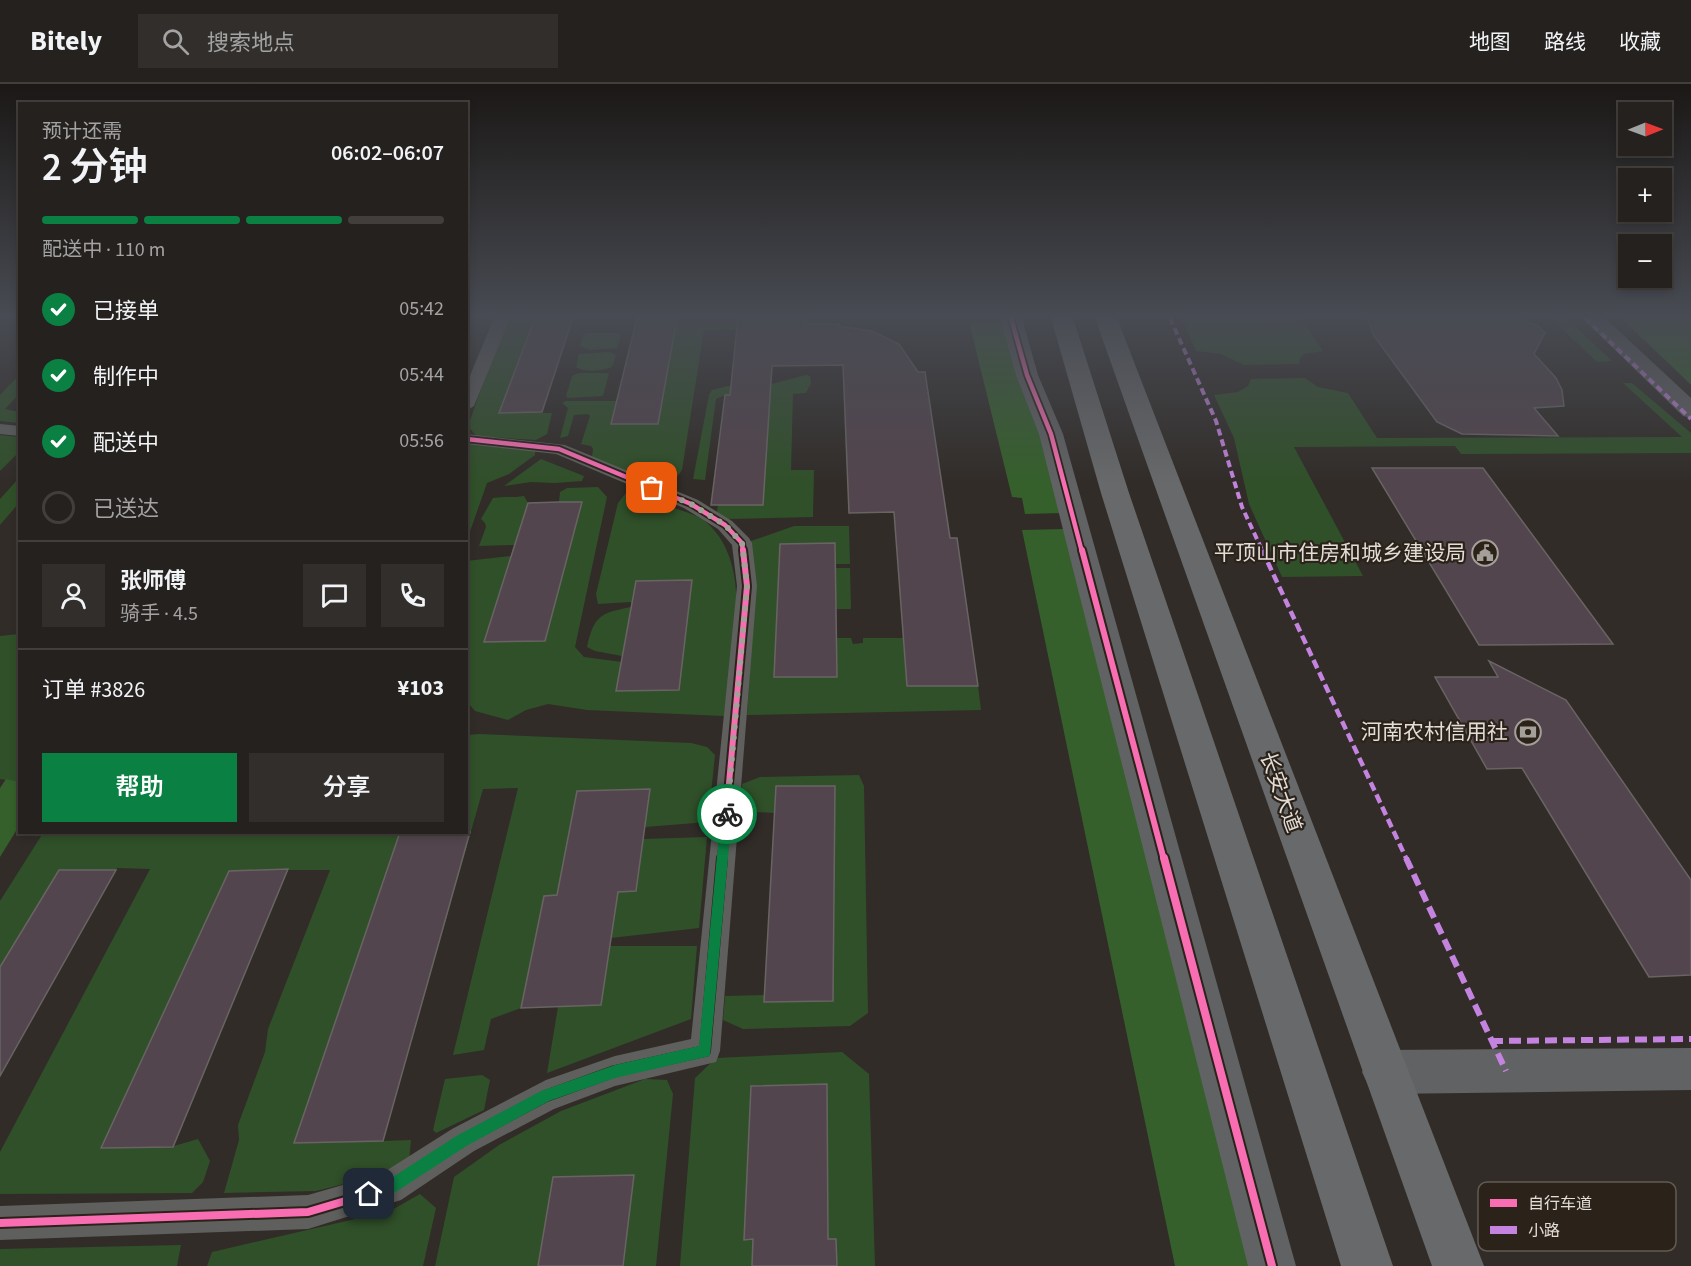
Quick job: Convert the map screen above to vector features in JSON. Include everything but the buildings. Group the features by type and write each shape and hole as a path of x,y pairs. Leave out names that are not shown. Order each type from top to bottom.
{"main road":[{"path":"1079,373 1115,493 1367,1266"},
{"name":"长安大道","path":"1126,373 1384,1072 1458,1266"}],"street":[{"path":"468,401 479,373"},
{"path":"1026,373 1051,434 1272,1266"},
{"path":"1651,373 1691,411"},
{"path":"0,429 18,430"},
{"path":"0,1223 308,1212 389,1188 463,1140 546,1096 615,1071 705,1051 747,586 742,543 725,525 691,504 559,449 468,439"},
{"path":"1384,1072 1691,1069"}],"green space":[{"path":"487,373 515,373 500,413 552,413 547,434 536,440 476,436 468,426"},
{"path":"579,373 609,373 603,396 568,398 566,396 572,376"},
{"path":"667,373 697,373 682,470 672,481 654,481 643,478 592,457 591,446 581,444 590,416 588,414 574,415 568,436 560,438 568,408 562,403 566,401 617,401 612,424 658,424"},
{"path":"982,373 1020,373 1041,435 1062,513 1025,514 1022,498 1012,497"},
{"path":"1679,373 1691,373 1691,385"},
{"path":"806,375 810,376 811,383 806,393 793,394 791,470 814,470 813,517 727,519 717,512 718,505 763,505 770,395 725,395 716,399 705,480 693,479 709,395 712,390 727,386 768,385"},
{"path":"18,376 18,395 5,409 18,412 18,423 0,421 0,395"},
{"path":"1305,378 1318,387 1348,393 1377,438 1682,437 1623,383 1632,383 1691,433 1691,453 1461,454 1455,446 1294,447 1363,576 1282,577 1249,504 1234,438 1214,395 1238,392 1248,386 1251,379"},
{"path":"0,435 18,437 18,453 0,471"},
{"path":"468,444 535,451 535,455 509,474 487,483 468,537"},
{"path":"541,459 584,476 582,481 531,482 504,486"},
{"path":"18,479 18,504 0,525 0,499"},
{"path":"598,487 607,497 575,647 584,657 622,662 622,656 595,651 587,647 593,628 600,617 612,611 631,607 631,602 598,604 596,594 618,503 630,488 699,517 719,537 730,559 737,612 724,716 587,710 548,704 526,710 508,720 475,711 468,703 468,561 511,556 514,545 479,546 486,527 481,519 493,498 524,496 528,503 559,502 560,492 567,488"},
{"path":"794,526 849,526 850,564 835,564 780,544 775,677 836,677 836,638 851,638 853,644 863,643 863,638 903,638 907,686 978,686 981,710 747,715 755,583 749,547 751,541"},
{"path":"1064,529 1252,1266 1175,1266 1022,530"},
{"path":"835,568 850,568 851,609 836,609"},
{"path":"18,634 18,782 0,779 0,636"},
{"path":"468,735 691,743 707,747 715,755 708,822 645,827 643,839 707,837 699,928 611,938 610,946 697,946 691,1019 547,1073 558,1007 521,1008 491,1019 484,1050 453,1055 518,788 483,789 383,1141 411,1140 409,1161 372,1177 316,1191 224,1193 239,1140 238,1125 265,1052 268,1029 330,870 288,870 174,1146 198,1139 210,1161 203,1182 192,1193 0,1194 0,1152 150,869 117,868 0,1076 0,901 42,834 468,834"},
{"path":"859,775 864,786 868,1013 850,1026 743,1029 723,1020 725,996 765,995 775,813 738,811 742,784 760,777"},
{"path":"6,779 18,782 18,828 0,857 0,788"},
{"path":"842,1052 869,1074 875,1266 837,1266 836,1239 828,1239 827,1084 751,1086 744,1239 753,1239 752,1266 680,1266 695,1078 716,1058"},
{"path":"482,1075 490,1080 484,1110 436,1133 433,1130 445,1079"},
{"path":"645,1079 667,1080 673,1094 656,1266 623,1266 634,1176 538,1266 435,1266 454,1177 499,1145 561,1111"},
{"path":"420,1194 436,1208 423,1266 207,1266 212,1252 390,1211"},
{"path":"181,1245 177,1266 0,1266 0,1249"}],"marked path":[{"path":"1195,373 1216,421 1242,507 1506,1071"},
{"path":"1643,373 1691,419"},
{"path":"1491,1041 1691,1039"}],"cycle path":[{"path":"1026,373 1051,434 1272,1266"},
{"path":"0,1223 308,1212 389,1188 463,1140 546,1096 615,1071 705,1051 747,586 742,543 725,525 691,504 559,449 468,439"}],"way so far":[{"path":"652,488 691,504 725,525 742,543 747,586 727,814"}],"place":[{"name":"平顶山市住房和城乡建设局","path":"1485,553"},
{"name":"河南农村信用社","path":"1528,732"}],"route":[{"path":"369,1194 389,1188 463,1140 546,1096 615,1071 705,1051 727,814"}]}
